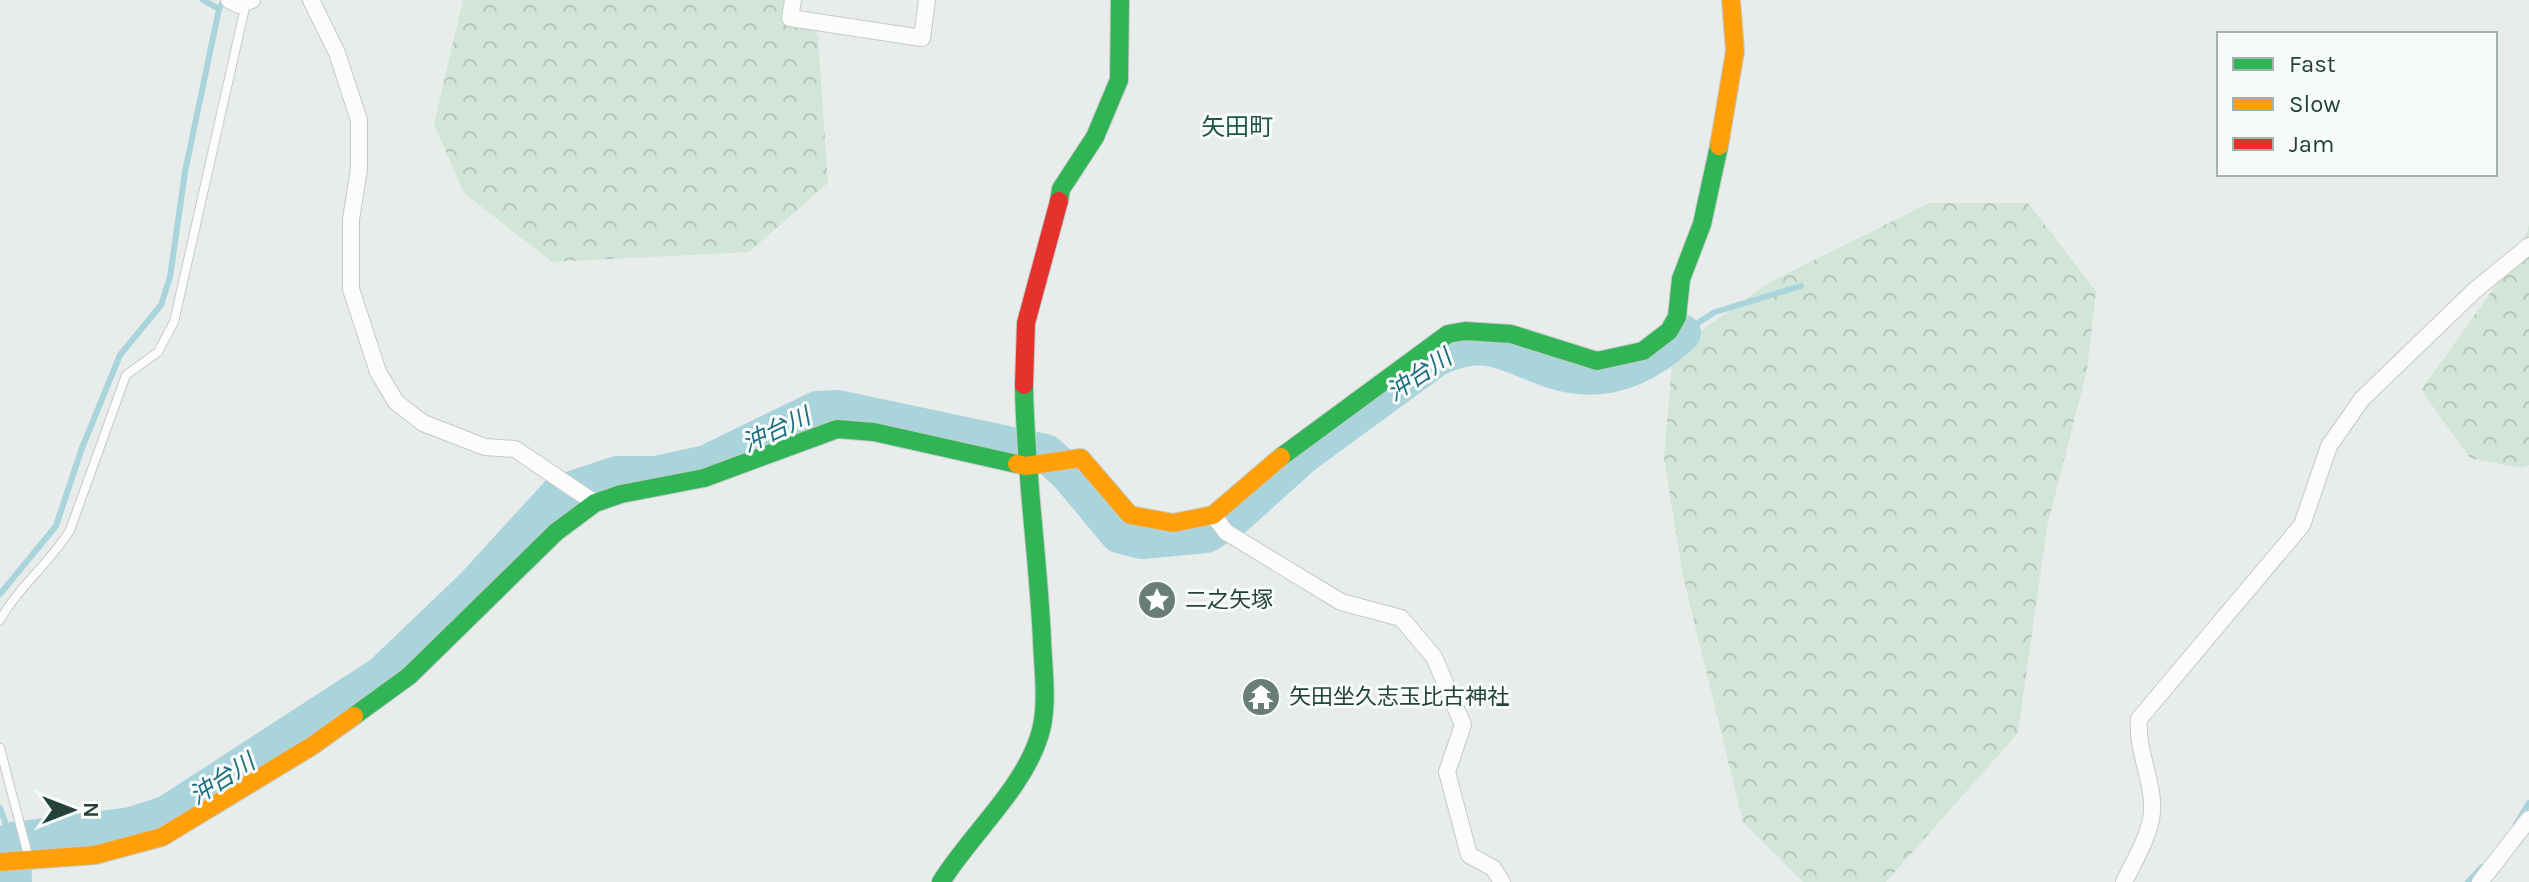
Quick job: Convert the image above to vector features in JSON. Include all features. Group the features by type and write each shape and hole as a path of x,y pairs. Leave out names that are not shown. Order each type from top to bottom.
{"street":[{"path":"311,0 337,53 359,120 359,169 351,219 351,289 378,372 396,402 423,423 485,447 515,449 595,503"},
{"path":"793,0 790,18 922,38 927,0"},
{"path":"941,882 965,844 1018,782 1040,735 1044,683 1038,561 1025,454 1023,355 1026,323 1051,239 1061,189 1095,137 1116,90 1120,63 1120,0"},
{"path":"1219,523 1296,445 1448,334 1465,331 1511,334 1597,361 1643,351 1669,331 1677,317 1681,279 1702,224 1729,101 1735,51 1731,0"},
{"path":"2124,882 2144,840 2152,812 2137,736 2139,719 2302,525 2329,446 2362,399 2475,290 2529,246"},
{"path":"0,862 28,854 95,855 162,837 300,753 409,676 556,532 595,503 621,494 704,478 837,429 1056,460 1081,458 1092,467 1124,509 1143,520 1219,523 1341,602 1401,618 1434,657 1463,725 1447,772 1469,855 1493,868 1502,882"},
{"path":"2480,882 2529,819"}],"lane":[{"path":"0,620 11,599 61,545 70,530 126,375 158,352 174,322 239,1"},
{"path":"0,748 28,854"}],"green space":[{"path":"463,0 788,0 818,36 828,183 749,252 552,262 464,193 434,124"},
{"path":"1929,203 2028,203 2096,291 2087,370 2047,527 2018,733 1886,882 1803,882 1743,822 1683,576 1664,458 1673,350 1772,281"},
{"path":"2529,225 2529,465 2520,468 2470,458 2421,390 2520,252"}],"waterway":[{"path":"203,0 219,9"},
{"path":"0,594 56,526 82,448 120,355 161,305 170,277 185,172 219,9 224,0"},
{"path":"1682,333 1715,312 1801,286"},
{"name":"沖台川","path":"13,882 12,841 131,826 166,815 382,675 474,587 559,494 617,475 655,475 706,464 817,410 838,409 1046,453 1069,474 1119,534 1142,540 1206,534 1233,518 1303,455 1437,357 1454,350 1484,347 1510,353 1554,370 1590,376 1639,364 1682,333"},
{"path":"2516,824 2529,803"},
{"path":"0,808 12,841"},
{"path":"2468,882 2482,867"}],"traffic: fast":[{"path":"1059,201 1061,189 1095,137 1119,80 1120,0"},
{"path":"1281,457 1448,334 1465,331 1511,334 1597,361 1643,351 1669,331 1677,317 1681,279 1702,224 1719,146"},
{"path":"941,882 1021,775 1042,726 1044,676 1024,385"},
{"path":"354,716 409,676 556,532 595,503 621,494 704,478 837,429 874,432 1017,464"}],"traffic: slow":[{"path":"1719,146 1735,51 1731,0"},
{"path":"1017,464 1026,466 1081,458 1130,515 1173,523 1213,515 1281,457"},
{"path":"0,862 95,855 162,837 312,746 354,716"}],"traffic: jam":[{"path":"1024,385 1026,323 1059,201"}],"place":[{"name":"二之矢塚","path":"1157,600"},
{"name":"矢田坐久志玉比古神社","path":"1261,697"}],"district":[{"name":"矢田町","path":"1237,127"}]}
